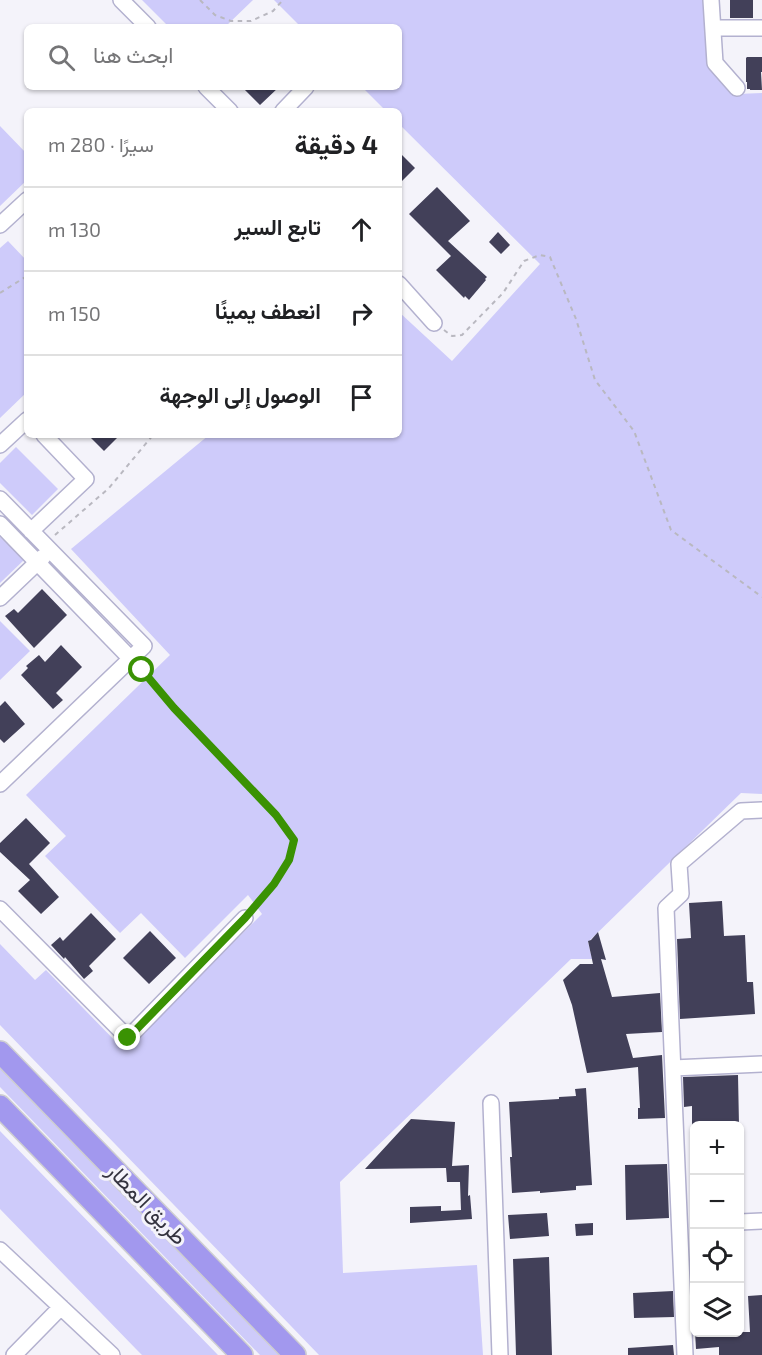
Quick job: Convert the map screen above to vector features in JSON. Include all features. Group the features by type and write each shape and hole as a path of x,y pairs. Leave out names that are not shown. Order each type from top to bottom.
{"highway":[{"name":"طريق المطار","path":"0,1052 295,1355"},
{"name":"طريق المطار","path":"0,1106 242,1355"}],"street":[{"path":"121,0 145,24"},
{"path":"711,0 715,63 737,88"},
{"path":"712,28 762,28"},
{"path":"209,90 227,108"},
{"path":"285,108 303,90"},
{"path":"0,225 24,203"},
{"path":"402,287 434,323"},
{"path":"0,445 24,423"},
{"path":"31,531 86,479 47,438"},
{"path":"0,499 144,646 0,784"},
{"path":"0,524 131,659"},
{"path":"0,598 37,562 47,548"},
{"path":"686,1355 687,1223 673,1068 666,908 681,894 679,864 741,811 762,810"},
{"path":"0,909 128,1038 245,918"},
{"path":"673,1068 762,1064"},
{"path":"491,1102 500,1355"},
{"path":"744,1222 762,1221"},
{"path":"0,1250 112,1355"},
{"path":"14,1355 61,1307"}],"path":[{"path":"200,0 215,15 231,21 251,21 273,11 283,0"},
{"path":"434,323 452,336 462,335 503,293 524,261 540,255 550,257 576,319 595,380 634,431 671,530 762,597"},
{"path":"0,293 24,278"},
{"path":"47,548 109,488 151,438"},
{"path":"131,659 174,708 276,815 294,840 289,860 274,884 245,918"}],"shaded area":[{"path":"142,0 253,0 228,24 166,24"},
{"path":"274,0 707,0 712,65 737,94 762,93 762,794 741,793 588,942 592,959 571,959 340,1182 343,1273 477,1265 483,1355 319,1355 0,1025 0,944 35,980 46,970 124,1050 262,914 248,895 185,958 141,913 120,933 45,856 66,836 26,795 170,655 71,549 205,438 402,438 402,315 452,361 540,264 402,127 402,108 383,108 365,90 402,90 402,24 298,24"},
{"path":"0,126 24,151 24,183 0,206"},
{"path":"8,241 24,258 24,395 0,418 0,248"},
{"path":"16,447 58,489 32,515 0,483 0,463"},
{"path":"0,537 24,560 0,583"},
{"path":"0,621 30,651 0,680"},
{"path":"0,1066 282,1355 260,1355 0,1087"},
{"path":"0,1131 218,1355 142,1355 136,1349 0,1209"}],"building":[{"path":"730,0 753,0 753,18 730,18"},
{"path":"747,57 762,57 762,90 747,89"},
{"path":"245,90 276,90 260,105"},
{"path":"402,155 415,168 402,181"},
{"path":"437,187 470,221 448,241 487,277 469,300 465,296 464,298 436,270 451,256 409,214"},
{"path":"498,232 510,245 501,254 489,242"},
{"path":"91,438 117,438 104,451"},
{"path":"42,589 67,615 34,648 5,616 14,609 18,613"},
{"path":"61,645 82,667 56,693 63,700 53,709 21,675 28,668 26,666 39,655 45,662"},
{"path":"5,701 25,724 4,743 0,739 0,706"},
{"path":"26,818 50,843 29,864 59,897 41,914 18,891 30,880 0,852 0,843"},
{"path":"722,901 724,936 745,935 747,982 753,982 755,1014 680,1019 677,939 691,938 689,903"},
{"path":"91,913 116,939 89,966 93,971 84,979 51,945 60,937 63,941"},
{"path":"150,931 176,958 149,984 123,958"},
{"path":"598,932 606,960 601,959 612,997 660,993 662,1032 626,1034 633,1058 662,1055 665,1118 638,1119 638,1108 640,1108 638,1067 587,1073 572,1005 563,980 580,964 593,964 588,941"},
{"path":"738,1075 739,1121 692,1121 692,1106 684,1107 683,1077"},
{"path":"586,1088 592,1185 576,1186 576,1190 512,1193 509,1102 576,1096 575,1089"},
{"path":"411,1119 455,1122 452,1166 469,1165 468,1196 470,1195 472,1219 410,1223 410,1207 441,1206 441,1211 461,1210 460,1182 447,1182 446,1168 365,1169"},
{"path":"667,1164 669,1218 626,1220 625,1165"},
{"path":"547,1213 549,1236 510,1239 508,1215"},
{"path":"593,1223 593,1235 576,1236 575,1224"},
{"path":"549,1257 552,1355 516,1355 513,1259"},
{"path":"673,1291 674,1317 634,1318 633,1293"},
{"path":"762,1295 762,1355 719,1355 719,1347 696,1349 695,1337 744,1337 744,1332 750,1332 748,1296"},
{"path":"673,1345 674,1355 628,1355 628,1348"}],"route":[{"path":"128,1038 245,918 274,884 289,860 294,840 276,815 174,708 142,670"}]}
